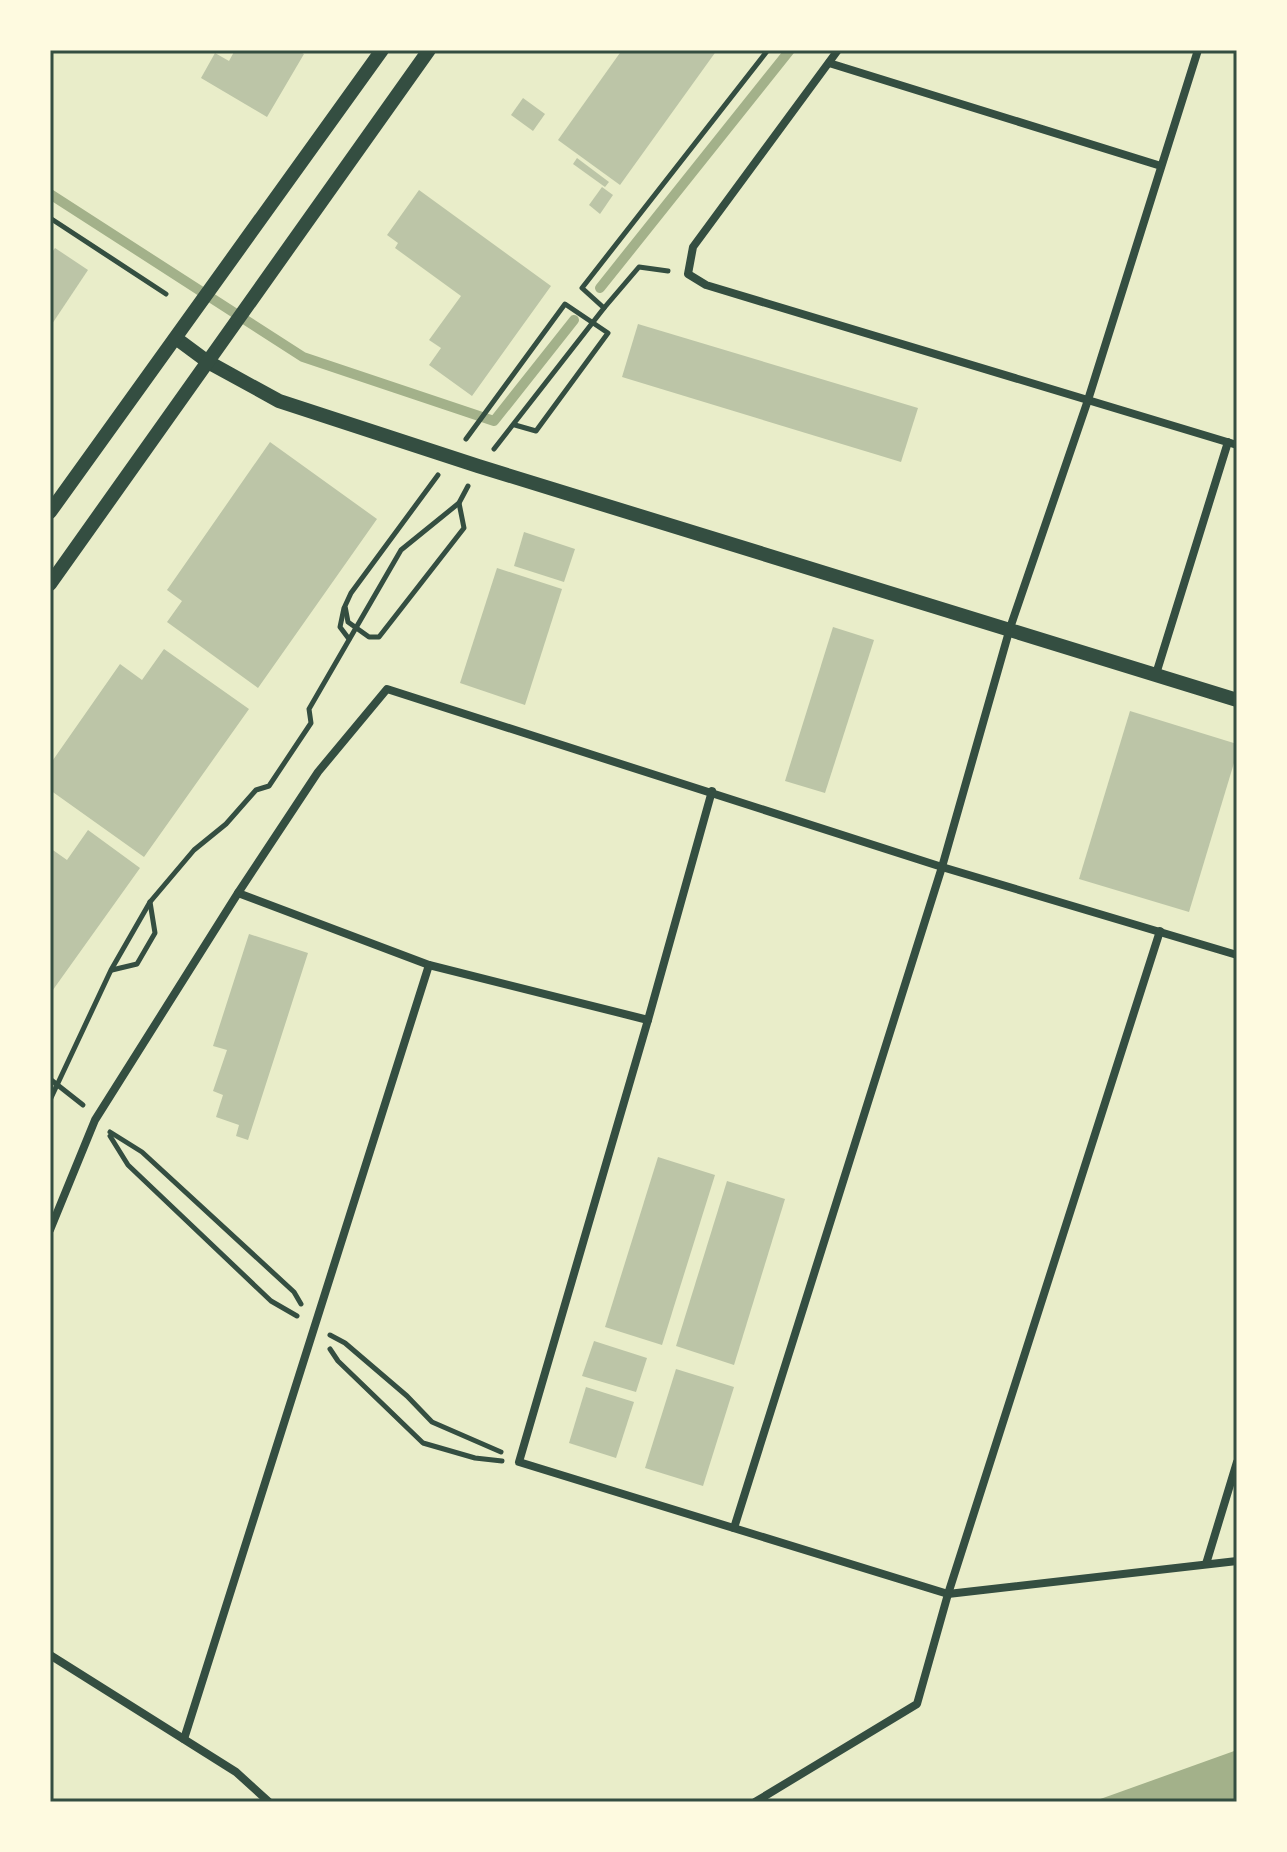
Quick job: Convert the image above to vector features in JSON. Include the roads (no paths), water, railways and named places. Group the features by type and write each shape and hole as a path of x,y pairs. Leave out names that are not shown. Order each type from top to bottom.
{"street":[{"path":"50,512 382,50"},
{"path":"50,584 429,50"},
{"path":"838,50 693,247 688,274 706,285 1232,443 1156,674"},
{"path":"734,1528 942,867 1010,628 1088,400 1198,50"},
{"path":"829,63 1161,166"},
{"path":"177,339 208,362 279,401 478,466 1237,700"},
{"path":"50,1230 95,1120 318,772 387,689 942,867 1237,955"},
{"path":"712,791 519,1462 948,1594 1237,1561"},
{"path":"238,893 429,965 648,1020"},
{"path":"755,1802 917,1704 948,1594 1160,931"},
{"path":"184,1739 429,965"},
{"path":"1206,1564 1237,1462"},
{"path":"50,1655 236,1772 269,1802"}],"waterway":[{"path":"600,288 790,50"},
{"path":"50,194 303,357 494,421 574,320"}]}
